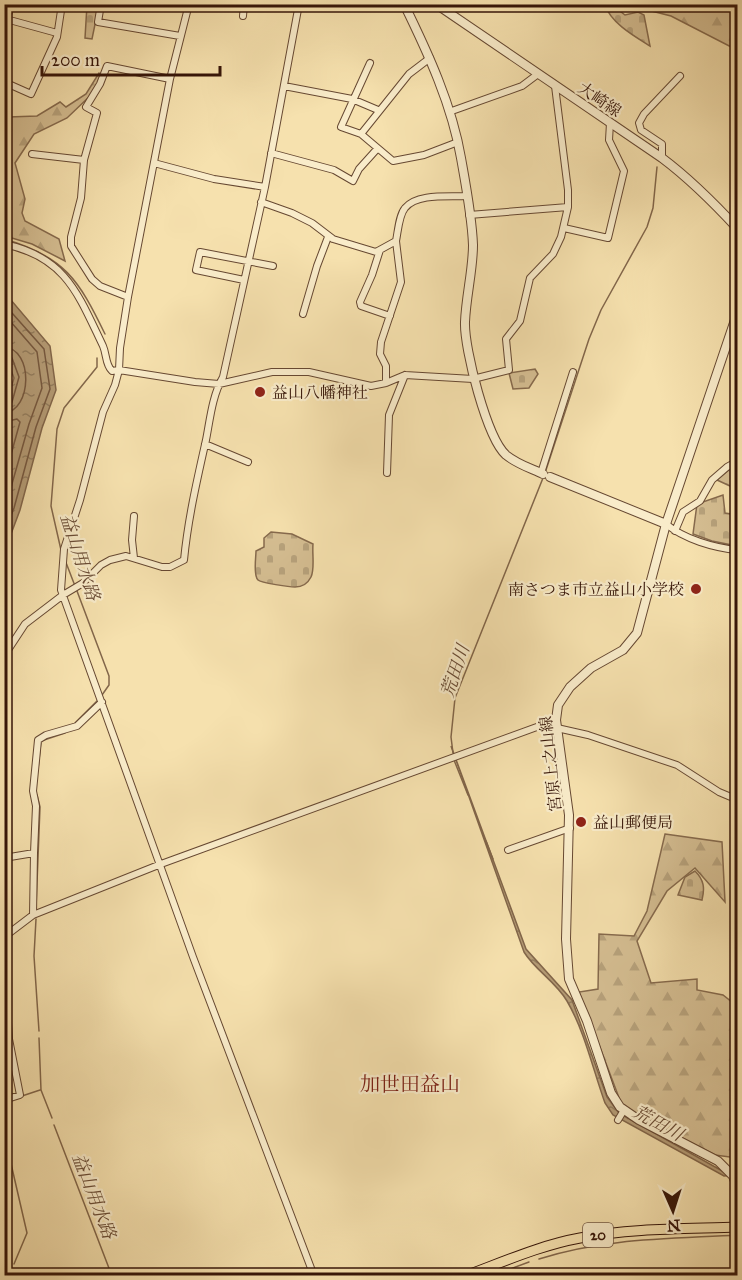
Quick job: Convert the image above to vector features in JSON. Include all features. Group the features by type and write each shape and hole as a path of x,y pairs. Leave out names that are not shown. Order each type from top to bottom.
{"main road":[{"name":"20","path":"465,1275 579,1238 608,1234 738,1227"}],"street":[{"path":"10,4 5,23 57,33"},
{"path":"4,82 31,94 52,49 62,4"},
{"path":"101,4 98,22 180,36"},
{"path":"172,4 189,5 170,79 128,297 119,370 116,385 103,412 80,500 64,549 61,579 63,595 193,957 315,1275"},
{"path":"243,16 244,4"},
{"path":"4,656 21,628 110,560 126,556 162,567 170,567 184,560 189,518 265,188 300,4"},
{"path":"404,4 430,58 458,142 469,215 472,254 465,324 473,379 495,441 506,454 525,466 666,524 675,531 738,550"},
{"name":"大崎線","path":"436,4 662,158 711,200 738,229"},
{"path":"361,134 409,74 430,58"},
{"path":"370,63 341,127 361,134 393,161 399,162 458,142"},
{"path":"128,297 100,286 92,279 71,246 71,237 81,198 84,160 97,113 86,107 97,90 107,66 170,79"},
{"path":"449,112 522,86 538,74"},
{"path":"662,158 662,144 639,128 639,123 644,114 680,76"},
{"path":"284,86 352,99 378,110"},
{"path":"4,243 39,255 58,269 79,297 106,351 107,366 112,371 119,370 219,384 245,377 291,371 309,372 371,386 405,375 473,379 508,370 506,339 520,321 530,278 554,254 564,228 568,207 568,190 555,86"},
{"path":"564,228 608,238 624,171 609,141 610,123"},
{"path":"271,153 334,170 353,181 359,169 377,148"},
{"path":"32,154 84,160"},
{"path":"154,163 214,179 265,188"},
{"path":"386,383 386,366 380,354 383,334 401,282 396,241 403,210 419,199 466,196"},
{"path":"261,202 312,223 328,237 374,252 396,241"},
{"path":"469,215 568,207"},
{"path":"303,314 328,237"},
{"path":"380,250 360,302 361,306 390,316"},
{"path":"244,280 196,270 200,252 273,266"},
{"name":"宮原上之山線","path":"624,1110 611,1093 587,1021 569,979 566,939 570,828 556,724 558,705 570,687 591,668 623,650 637,633 666,524 738,311"},
{"path":"544,474 573,372"},
{"path":"387,473 389,415 405,375"},
{"path":"205,444 248,462"},
{"path":"675,531 683,512 700,501 712,480 727,466 738,460"},
{"path":"134,516 132,540 134,558"},
{"path":"33,915 36,806 33,791 38,740 46,735 77,726 102,702"},
{"path":"4,937 33,915 161,864 358,790 556,724 677,765 719,792 738,800"},
{"path":"508,850 570,828"},
{"path":"4,858 34,853"},
{"path":"4,959 7,1039 20,1095 4,1100"},
{"path":"618,1120 624,1110 718,1161 728,1170 737,1186"}],"green space":[{"path":"87,5 99,5 92,39 85,38"},
{"path":"605,5 612,5 625,15 638,12 644,15 650,46 612,18"},
{"path":"628,5 737,5 737,50 671,16"},
{"path":"99,73 102,75 91,95 67,118 34,134 15,163 25,199 22,213 25,221 59,239 65,261 32,244 5,236 4,116 37,116 60,102 66,107 86,94"},
{"path":"535,369 538,374 529,388 513,389 509,373"},
{"path":"737,463 737,477 730,486 717,480"},
{"path":"723,495 725,513 737,515 737,546 693,534 697,504"},
{"path":"271,532 292,534 313,544 312,574 305,584 292,587 270,584 256,578 256,551 264,547 264,538"},
{"path":"665,834 722,842 725,902 695,868 667,891 637,941 651,983 697,979 697,990 723,995 737,1006 737,1158 715,1155 626,1109 621,1103 579,992 598,989 599,934 634,936 647,911"},
{"path":"695,871 703,884 702,900 678,895 685,877"}],"water":[{"path":"5,297 11,300 50,346 56,390 42,428 20,510 5,550 5,408 14,378 5,354"},
{"path":"451,746 526,949 572,1000 607,1097 618,1112 626,1117 724,1172 737,1169 737,1175 724,1176 613,1115 605,1103 584,1038 567,1001 524,952"}],"waterway":[{"name":"荒田川","path":"545,473 589,339 601,310 647,227 653,208 657,167"},
{"name":"益山用水路","path":"4,239 41,253 67,273 87,299 105,334"},
{"name":"益山用水路","path":"61,550 51,506 57,429 64,408 97,367 97,358"},
{"name":"荒田川","path":"453,753 451,737 455,698 543,478"},
{"name":"益山用水路","path":"65,560 75,586"},
{"name":"益山用水路","path":"77,591 109,676 109,685 102,695"},
{"name":"益山用水路","path":"75,723 97,701"},
{"name":"益山用水路","path":"38,769 41,741 65,733"},
{"name":"荒田川","path":"454,760 468,795"},
{"name":"益山用水路","path":"36,908 40,807 37,795"},
{"name":"荒田川","path":"486,841 493,859"},
{"name":"益山用水路","path":"36,919 34,956 39,1031"},
{"name":"益山用水路","path":"39,1038 41,1090 52,1118"},
{"path":"22,1096 40,1090"},
{"name":"益山用水路","path":"54,1125 112,1276"},
{"path":"6,1142 27,1233 14,1264"},
{"path":"539,1259 613,1243 738,1235"},
{"path":"491,1276 529,1262"},
{"path":"721,1276 738,1269"}],"place":[{"name":"益山八幡神社","path":"260,392"},
{"name":"南さつま市立益山小学校","path":"696,589"},
{"name":"益山郵便局","path":"581,822"}],"district":[{"name":"加世田益山","path":"410,1084"}]}
